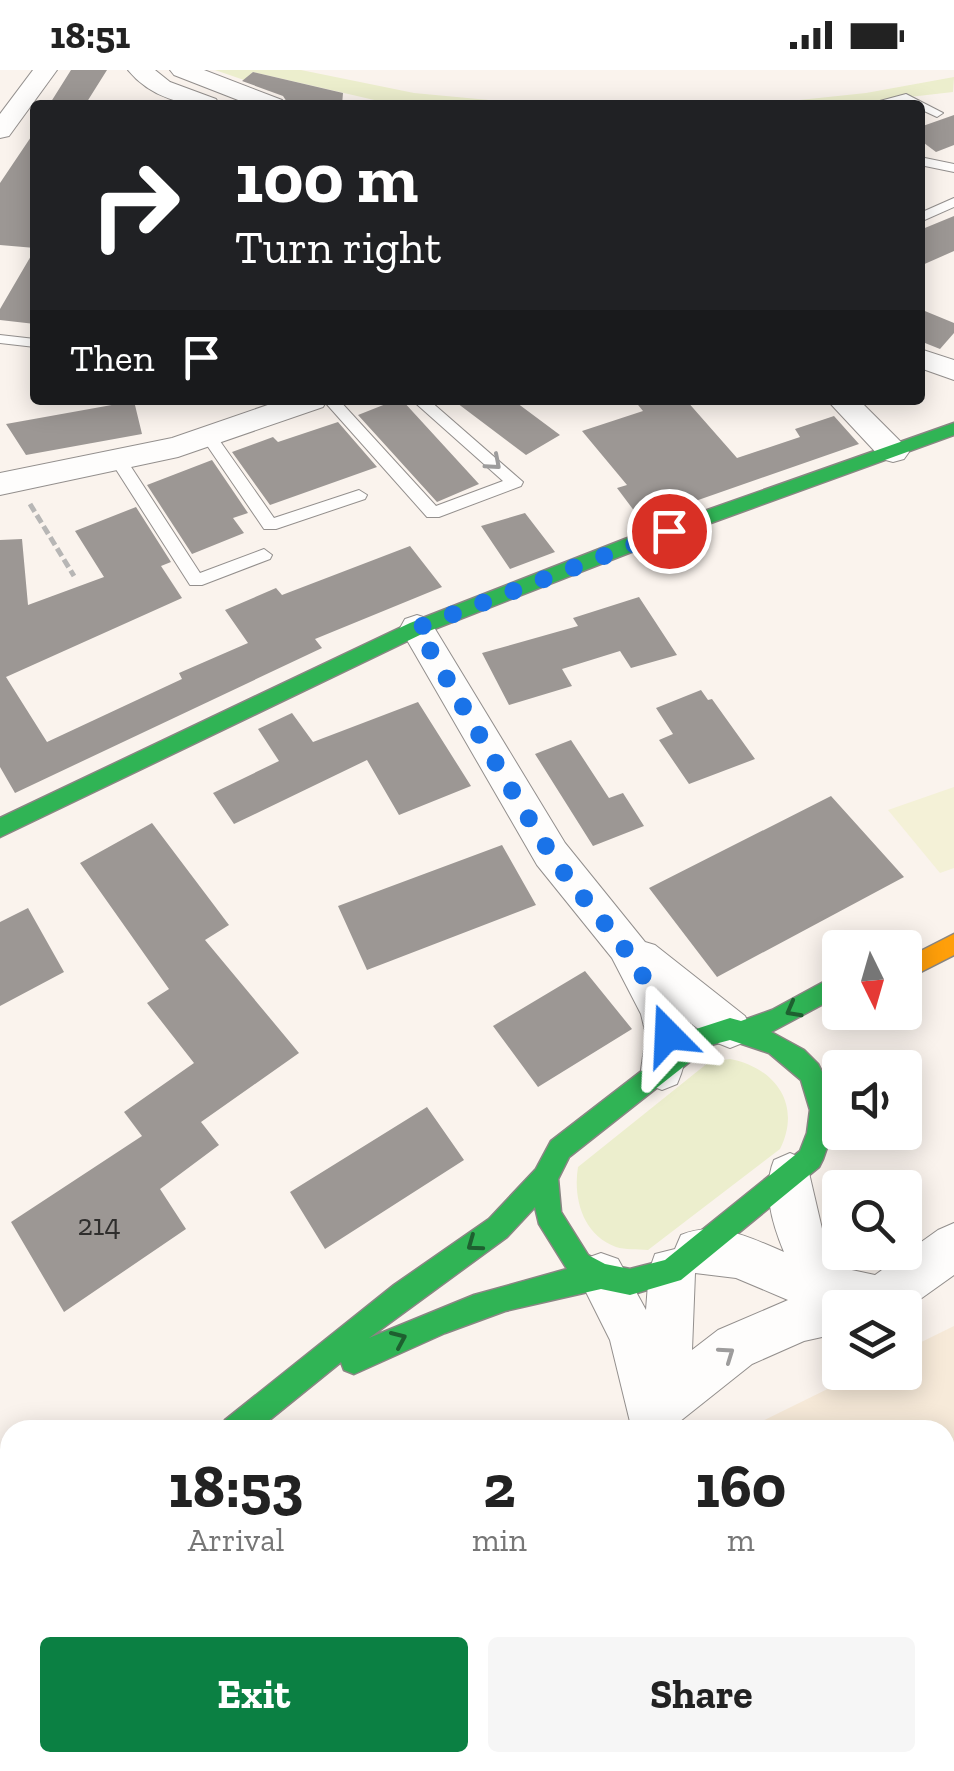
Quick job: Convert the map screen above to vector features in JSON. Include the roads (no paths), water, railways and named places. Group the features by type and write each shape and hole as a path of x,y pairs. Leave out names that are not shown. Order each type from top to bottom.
{"main road":[{"path":"0,828 417,628 579,564 954,430"},
{"path":"922,941 954,927"},
{"path":"922,961 954,944"},
{"path":"249,1420 403,1294 508,1219 545,1178 560,1149 704,1037 780,1018 822,994"},
{"path":"545,1178 548,1214 579,1264 601,1276 630,1282 685,1261 810,1159 825,1136 827,1120 817,1086 794,1054 759,1034 737,1030"},
{"path":"817,1086 822,1054"},
{"path":"280,1398 448,1317 548,1282 601,1276"}],"street":[{"path":"15,70 20,83 18,104"},
{"path":"0,131 46,70"},
{"path":"140,70 162,87 195,100"},
{"path":"182,70 261,100"},
{"path":"925,360 954,371"},
{"path":"847,405 893,452"},
{"path":"8,483 210,438 264,408"},
{"path":"417,628 551,854 626,946 661,1011 668,1035 662,1070"},
{"path":"626,946 737,1030"},
{"path":"790,1175 797,1233 841,1290"},
{"path":"890,1290 954,1246"},
{"path":"643,1420 666,1375 685,1261 737,1255 822,1290"},
{"path":"601,1276 634,1330 642,1420"},
{"path":"644,1420 735,1347 822,1311"}],"lane":[{"path":"925,107 937,112"},
{"path":"925,117 954,107"},
{"path":"925,163 954,168"},
{"path":"925,216 954,202"},
{"path":"0,340 30,343"},
{"path":"336,405 433,513 514,482 426,405"},
{"path":"210,438 270,525 360,495"},
{"path":"118,460 196,582 264,555"}]}
